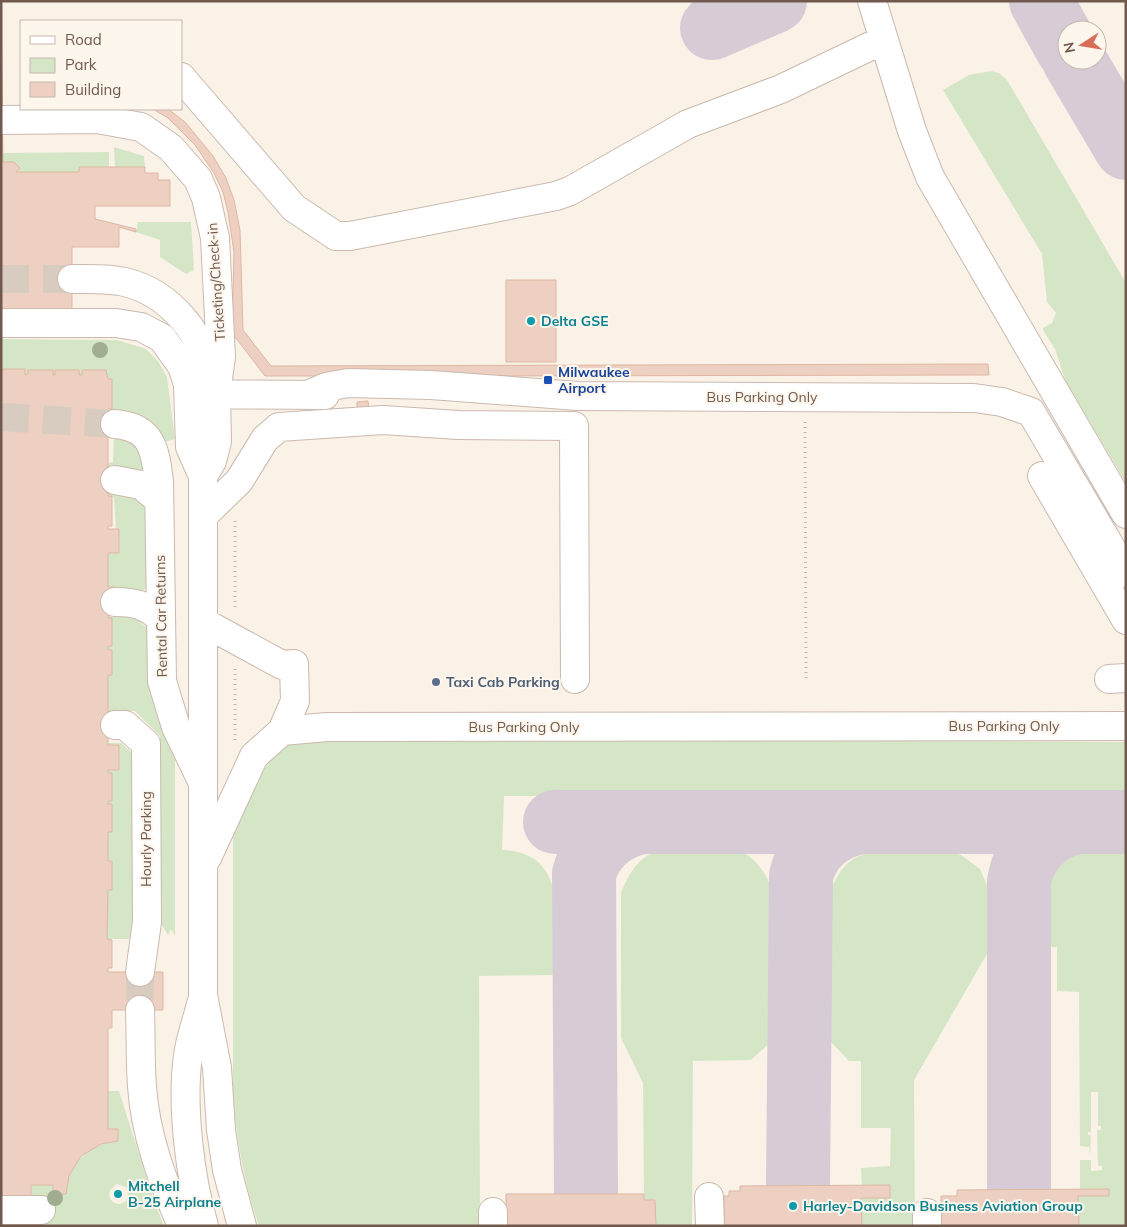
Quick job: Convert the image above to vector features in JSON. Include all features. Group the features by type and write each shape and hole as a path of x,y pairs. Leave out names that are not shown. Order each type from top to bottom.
{"street":[{"path":"872,1 919,153 930,177 1126,514"},
{"path":"182,78 294,208 336,236 350,236 556,196 570,191 688,124 781,89 883,40"},
{"name":"Ticketing/Check-in","path":"3,120 97,120 127,123 141,127 171,148 198,180 206,198 215,238 221,357 202,394"},
{"path":"72,279 124,282 148,291 167,304 193,331 201,344 209,364 202,394"},
{"path":"1,323 116,324 141,327 162,338 176,355 202,394 217,441 212,461 203,476 203,995 217,1068 220,1130 226,1170 242,1226"},
{"name":"Bus Parking Only","path":"308,395 326,387 348,383 431,385 578,396 974,398 1002,402 1031,412 1126,572"},
{"path":"202,394 390,395 432,405 458,425"},
{"path":"203,516 235,486 271,432 279,427 383,420 458,425 574,426 575,679"},
{"name":"Rental Car Returns","path":"115,424 131,428 150,441 156,454 159,487 162,681 176,727 204,785"},
{"path":"115,480 159,487 203,476"},
{"path":"1042,476 1126,620"},
{"path":"116,602 136,603 146,607 160,618"},
{"path":"203,622 282,665 294,664 295,701 282,731 254,756 204,866"},
{"name":"Hourly Parking","path":"115,725 125,724 146,744 147,922 140,972"},
{"name":"Bus Parking Only","path":"282,731 328,727 1126,726"},
{"path":"203,995 188,1055 186,1090 194,1187 204,1226"},
{"path":"140,1010 142,1088 157,1163 182,1226"},
{"path":"149,1124 186,1090"},
{"path":"709,1197 710,1226"},
{"path":"1,1210 40,1210"}],"path":[{"path":"805,398 806,679"},
{"path":"235,486 235,748"}],"green space":[{"path":"991,71 999,73 1007,80 1126,283 1126,483 1066,382 1055,349 1043,330 1043,328 1052,323 1056,313 1047,302 1042,254 943,90 969,75"},
{"path":"114,147 144,156 145,167 115,167"},
{"path":"109,152 109,167 79,167 79,172 16,172 20,168 14,162 3,162 3,153"},
{"path":"138,222 191,222 194,270 186,274 160,257 160,240 136,232"},
{"path":"1,339 117,340 146,349 158,361 167,377 175,439 164,442 108,411 108,409 112,409 112,379 108,379 106,370 82,370 82,375 79,375 78,370 56,370 55,375 53,375 52,370 29,370 28,374 25,375 25,369 1,374"},
{"path":"114,435 128,441 137,448 149,472 108,469 108,463 113,462"},
{"path":"125,490 146,503 148,588 143,590 115,590 115,587 108,587 108,553 119,553 119,529 116,529 114,498 108,496 108,492"},
{"path":"108,615 135,617 147,628 150,694 170,731 175,750 175,936 171,929 168,935 160,922 160,736 135,711 108,711 108,675 112,675 112,650 108,650 108,646 112,646 112,618 108,618"},
{"path":"323,738 1126,742 1126,796 504,796 502,850 524,854 539,863 549,878 554,895 557,914 556,975 479,976 480,1226 259,1226 242,1160 233,1092 233,838 247,800 270,761 292,743"},
{"path":"108,743 121,743 134,755 134,923 129,939 107,939 108,890 112,889 112,861 108,860 108,832 112,832 112,804 108,804 108,801 112,800 112,773 108,773 108,770 119,770 119,745 108,745"},
{"path":"712,847 738,850 745,853 766,876 773,897 774,1039 751,1060 693,1061 692,1226 656,1226 655,1200 644,1200 643,1083 621,1038 621,893 632,871 642,859 664,849"},
{"path":"1126,849 1126,1226 1079,1226 1078,1196 1109,1196 1109,1189 1080,1189 1080,1160 1091,1160 1091,1171 1102,1170 1102,1166 1098,1166 1097,1130 1101,1130 1101,1126 1098,1126 1098,1092 1091,1092 1091,1132 1088,1132 1088,1135 1091,1135 1090,1156 1089,1147 1080,1146 1079,992 1057,991 1057,947 1046,947 1046,904 1052,877 1059,865 1069,857 1088,850"},
{"path":"879,850 942,850 961,855 980,869 989,890 991,947 914,1080 915,1226 862,1226 861,1198 890,1198 890,1185 862,1185 861,1168 890,1166 891,1130 890,1128 861,1128 861,1061 849,1061 828,1039 829,894 842,869 847,864 860,855"},
{"path":"107,1091 119,1091 153,1198 164,1226 1,1226 1,1223 47,1222 47,1198 31,1198 31,1185 67,1185 74,1168 85,1154 99,1145 118,1141 118,1129 108,1129","holes":["117,1184 126,1187 128,1193 126,1201 120,1204 112,1201 109,1195 110,1190"]}],"building":[{"path":"1,1 3,162 14,162 20,168 16,172 79,172 79,167 145,167 145,173 158,173 158,180 170,180 170,206 95,206 95,219 136,229 136,232 119,227 119,247 72,247 72,310 1,310"},
{"path":"155,110 169,110 185,122 213,156 226,178 234,200 240,230 243,330 271,366 988,364 989,375 484,376 480,374 356,374 353,376 265,376 232,333 234,252 223,192 214,173 195,145 168,118"},
{"name":"Delta GSE","path":"506,280 556,280 556,362 506,362"},
{"path":"3,369 25,369 25,375 28,374 28,370 53,370 53,375 55,375 55,370 79,370 79,375 82,375 82,370 106,370 108,379 112,379 112,409 108,409 108,411 116,412 115,436 108,435 108,469 115,492 108,492 108,496 112,496 112,526 108,526 108,529 119,529 119,553 108,553 108,587 115,587 115,615 108,615 108,618 112,618 112,646 108,646 108,650 112,650 112,675 108,675 108,712 115,711 115,738 108,738 108,745 119,745 119,770 108,770 108,773 112,773 112,801 108,801 108,804 112,804 112,832 108,832 108,861 112,861 112,890 108,890 107,939 112,940 112,968 108,968 108,972 163,972 163,1010 112,1010 112,1028 108,1028 108,1129 118,1129 118,1141 101,1144 81,1156 69,1176 66,1194 53,1194 53,1185 31,1185 31,1198 1,1197 1,374"},
{"path":"368,401 369,410 357,410 357,402"},
{"name":"Harley-Davidson Business Aviation Group","path":"890,1185 890,1198 861,1198 862,1226 724,1226 724,1196 729,1196 729,1191 740,1191 740,1186"},
{"path":"1109,1189 1109,1196 1078,1196 1079,1226 941,1226 941,1196 957,1196 957,1190"},
{"path":"506,1194 644,1194 644,1200 655,1200 656,1226 506,1226"}],"taxiway":[{"path":"712,28 775,1"},
{"path":"1041,1 1057,30"},
{"path":"1080,70 1126,148"},
{"path":"555,822 1126,822"},
{"path":"586,1194 584,874 593,854 606,839 623,828 643,822"},
{"path":"1019,1189 1019,882 1026,861 1038,843 1054,830 1075,822"},
{"path":"798,1185 801,876 809,856 821,841 837,830 856,823"}],"tunnel":[{"path":"1,279 72,279"},
{"path":"1,417 115,424"},
{"path":"140,972 140,1010"}],"place":[{"name":"Delta GSE","path":"531,321"},
{"name":"Milwaukee Airport","path":"548,380"},
{"name":"Taxi Cab Parking","path":"436,682"},
{"name":"Mitchell B-25 Airplane","path":"118,1194"},
{"name":"Harley-Davidson Business Aviation Group","path":"793,1206"}]}
